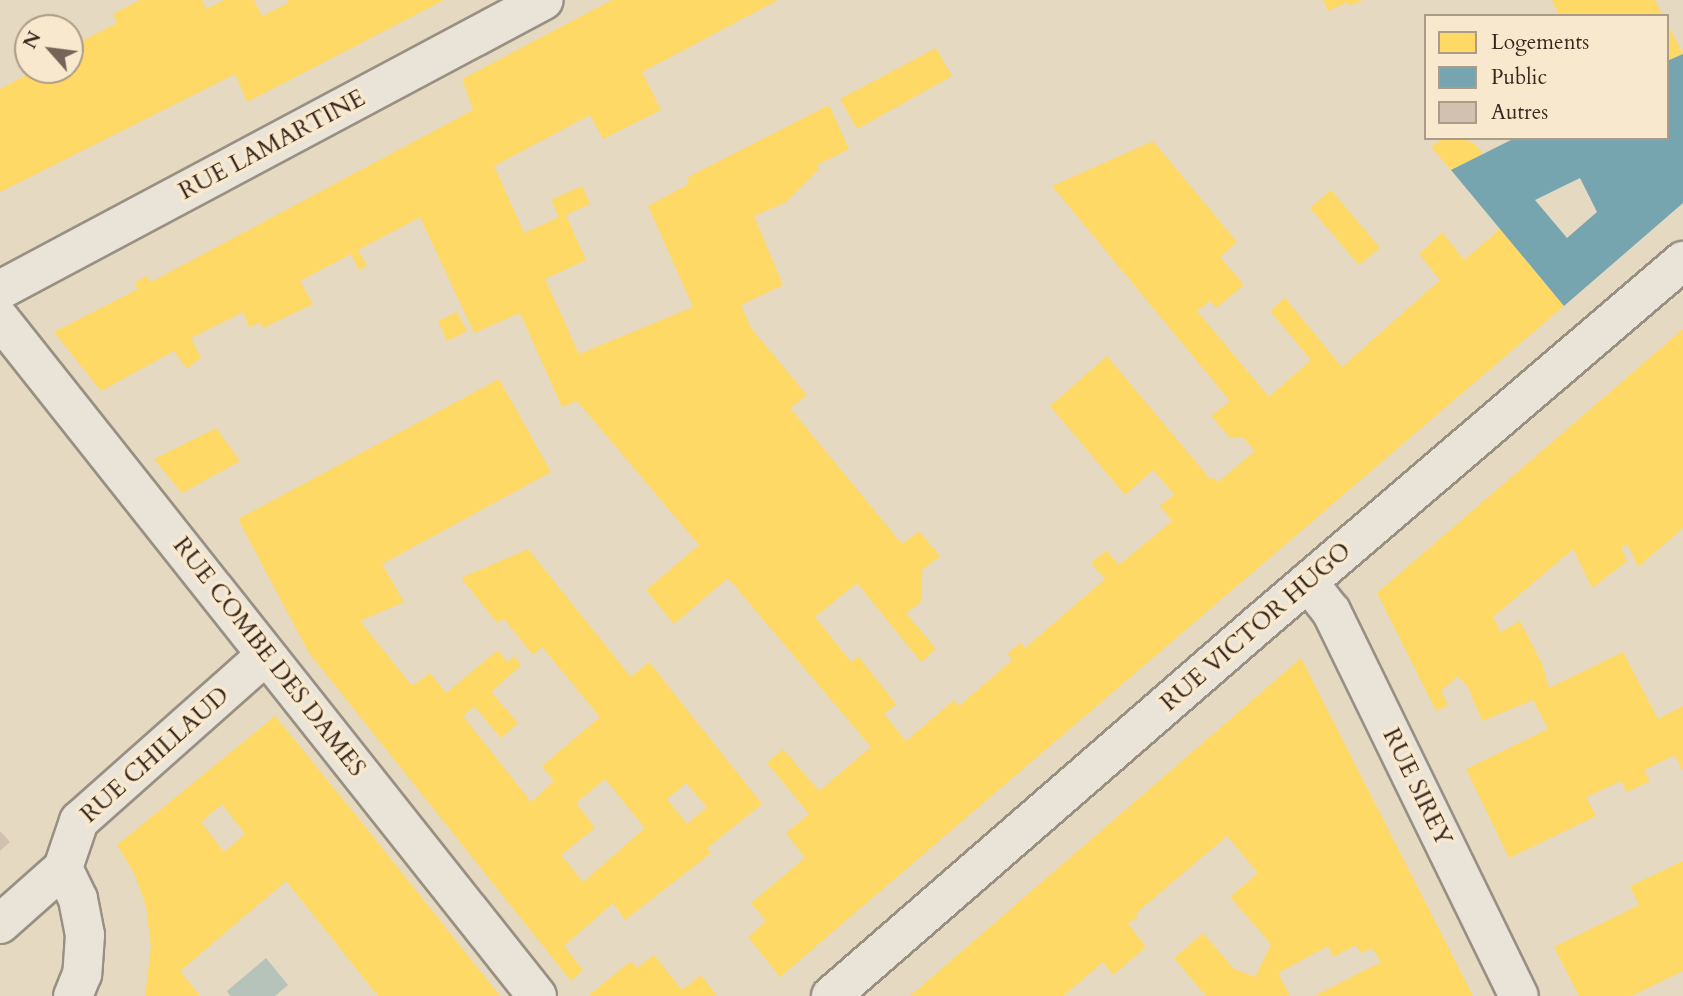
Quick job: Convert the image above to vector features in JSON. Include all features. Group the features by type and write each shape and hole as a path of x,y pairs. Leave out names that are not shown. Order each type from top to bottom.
{"street":[{"name":"RUE LAMARTINE","path":"0,289 544,0"},
{"name":"RUE VICTOR HUGO","path":"831,996 1683,261"},
{"name":"RUE COMBE DES DAMES","path":"0,319 537,996"},
{"name":"RUE SIREY","path":"1308,582 1331,611 1519,996"},
{"name":"RUE CHILLAUD","path":"63,868 79,821 266,655"},
{"path":"0,924 63,868 78,899 85,935 82,974 73,996"}],"shaded area":[{"path":"266,958 288,985 275,996 230,996 227,991"}],"building: Logements":[{"path":"140,0 202,0 206,9 224,0 254,0 262,16 288,3 287,0 444,0 247,102 235,74 0,192 0,89 14,82 14,84 84,84 84,40 117,23 113,14"},
{"path":"612,0 778,0 642,72 661,110 603,139 590,115 494,166 524,233 559,217 551,200 582,186 590,204 566,215 586,260 545,279 579,354 693,307 648,206 689,184 686,179 694,174 829,105 849,149 817,165 819,169 786,202 754,216 783,285 741,305 751,328 807,395 790,408 902,544 919,531 940,556 922,570 921,602 906,613 936,649 921,662 857,583 815,617 851,662 858,656 896,704 884,714 906,741 954,700 959,706 1012,660 1007,654 1020,643 1025,648 1105,579 1091,563 1106,550 1119,565 1172,521 1160,506 1174,494 1153,470 1125,495 1050,406 1107,356 1211,480 1213,477 1218,482 1255,451 1244,438 1230,438 1211,416 1230,401 1052,186 1153,141 1237,242 1220,257 1244,285 1216,308 1210,301 1197,311 1269,397 1311,360 1270,311 1285,298 1342,367 1440,280 1419,254 1442,232 1464,260 1500,229 1564,306 780,977 748,937 766,921 751,903 805,858 786,833 809,814 767,763 783,749 819,791 871,747 728,578 674,624 646,590 699,545 577,401 562,407 520,313 474,333 420,217 358,250 367,266 359,270 351,254 300,281 313,304 263,328 261,323 249,327 243,312 191,338 201,357 187,369 174,351 101,391 54,332 138,289 134,283 147,276 151,282 473,110 462,79"},
{"path":"1323,0 1363,0 1349,6 1348,2 1328,11"},
{"path":"1552,0 1655,0 1662,14 1558,14"},
{"path":"1669,27 1683,54 1669,60"},
{"path":"936,48 952,76 857,129 840,99"},
{"path":"1440,140 1466,140 1475,144 1483,154 1451,170 1431,147"},
{"path":"1331,190 1380,248 1359,265 1310,208"},
{"path":"457,312 467,331 447,341 438,321"},
{"path":"1683,329 1683,528 1638,567 1628,545 1621,547 1627,561 1592,588 1573,549 1493,617 1501,632 1520,621 1542,664 1549,688 1623,652 1658,719 1683,706 1683,771 1675,755 1644,770 1650,781 1627,792 1621,781 1586,797 1596,816 1509,858 1466,769 1548,729 1533,700 1482,721 1468,687 1458,676 1441,691 1448,705 1436,711 1377,593"},
{"path":"499,379 551,472 382,564 404,602 360,621 412,686 430,673 446,693 498,650 507,662 514,656 521,665 491,692 518,723 501,738 474,706 463,716 531,802 554,781 542,766 600,717 542,647 533,655 504,619 497,623 461,578 528,549 631,677 649,662 762,804 707,848 711,853 625,920 613,903 564,946 583,970 571,981 309,653 238,519","holes":["605,779 645,828 583,882 561,855 595,828 576,803","686,783 707,807 687,824 667,799"]},
{"path":"216,428 240,461 182,493 154,459"},
{"path":"1301,658 1473,996 1314,996 1381,962 1372,948 1361,953 1356,945 1333,957 1328,946 1278,973 1290,996 1206,996 1174,958 1203,933 1234,969 1255,977 1271,944 1230,897 1258,873 1227,836 1136,913 1138,916 1128,924 1146,947 1113,975 1103,962 1063,996 910,996"},
{"path":"275,716 500,996 378,996 286,881 180,971 200,996 145,996 151,946 146,906 134,873 117,845","holes":["222,804 245,834 224,852 201,822"]},
{"path":"1683,861 1683,971 1631,996 1579,996 1554,947 1639,905 1630,886"},
{"path":"654,955 682,990 701,975 717,996 588,996 628,963 634,963 637,968"}],"building: Public":[{"path":"1683,54 1683,203 1564,306 1451,170 1511,140 1669,140 1669,60","holes":["1580,178 1597,212 1567,238 1535,200"]}],"building: Autres":[{"path":"0,831 10,842 0,851"}]}
